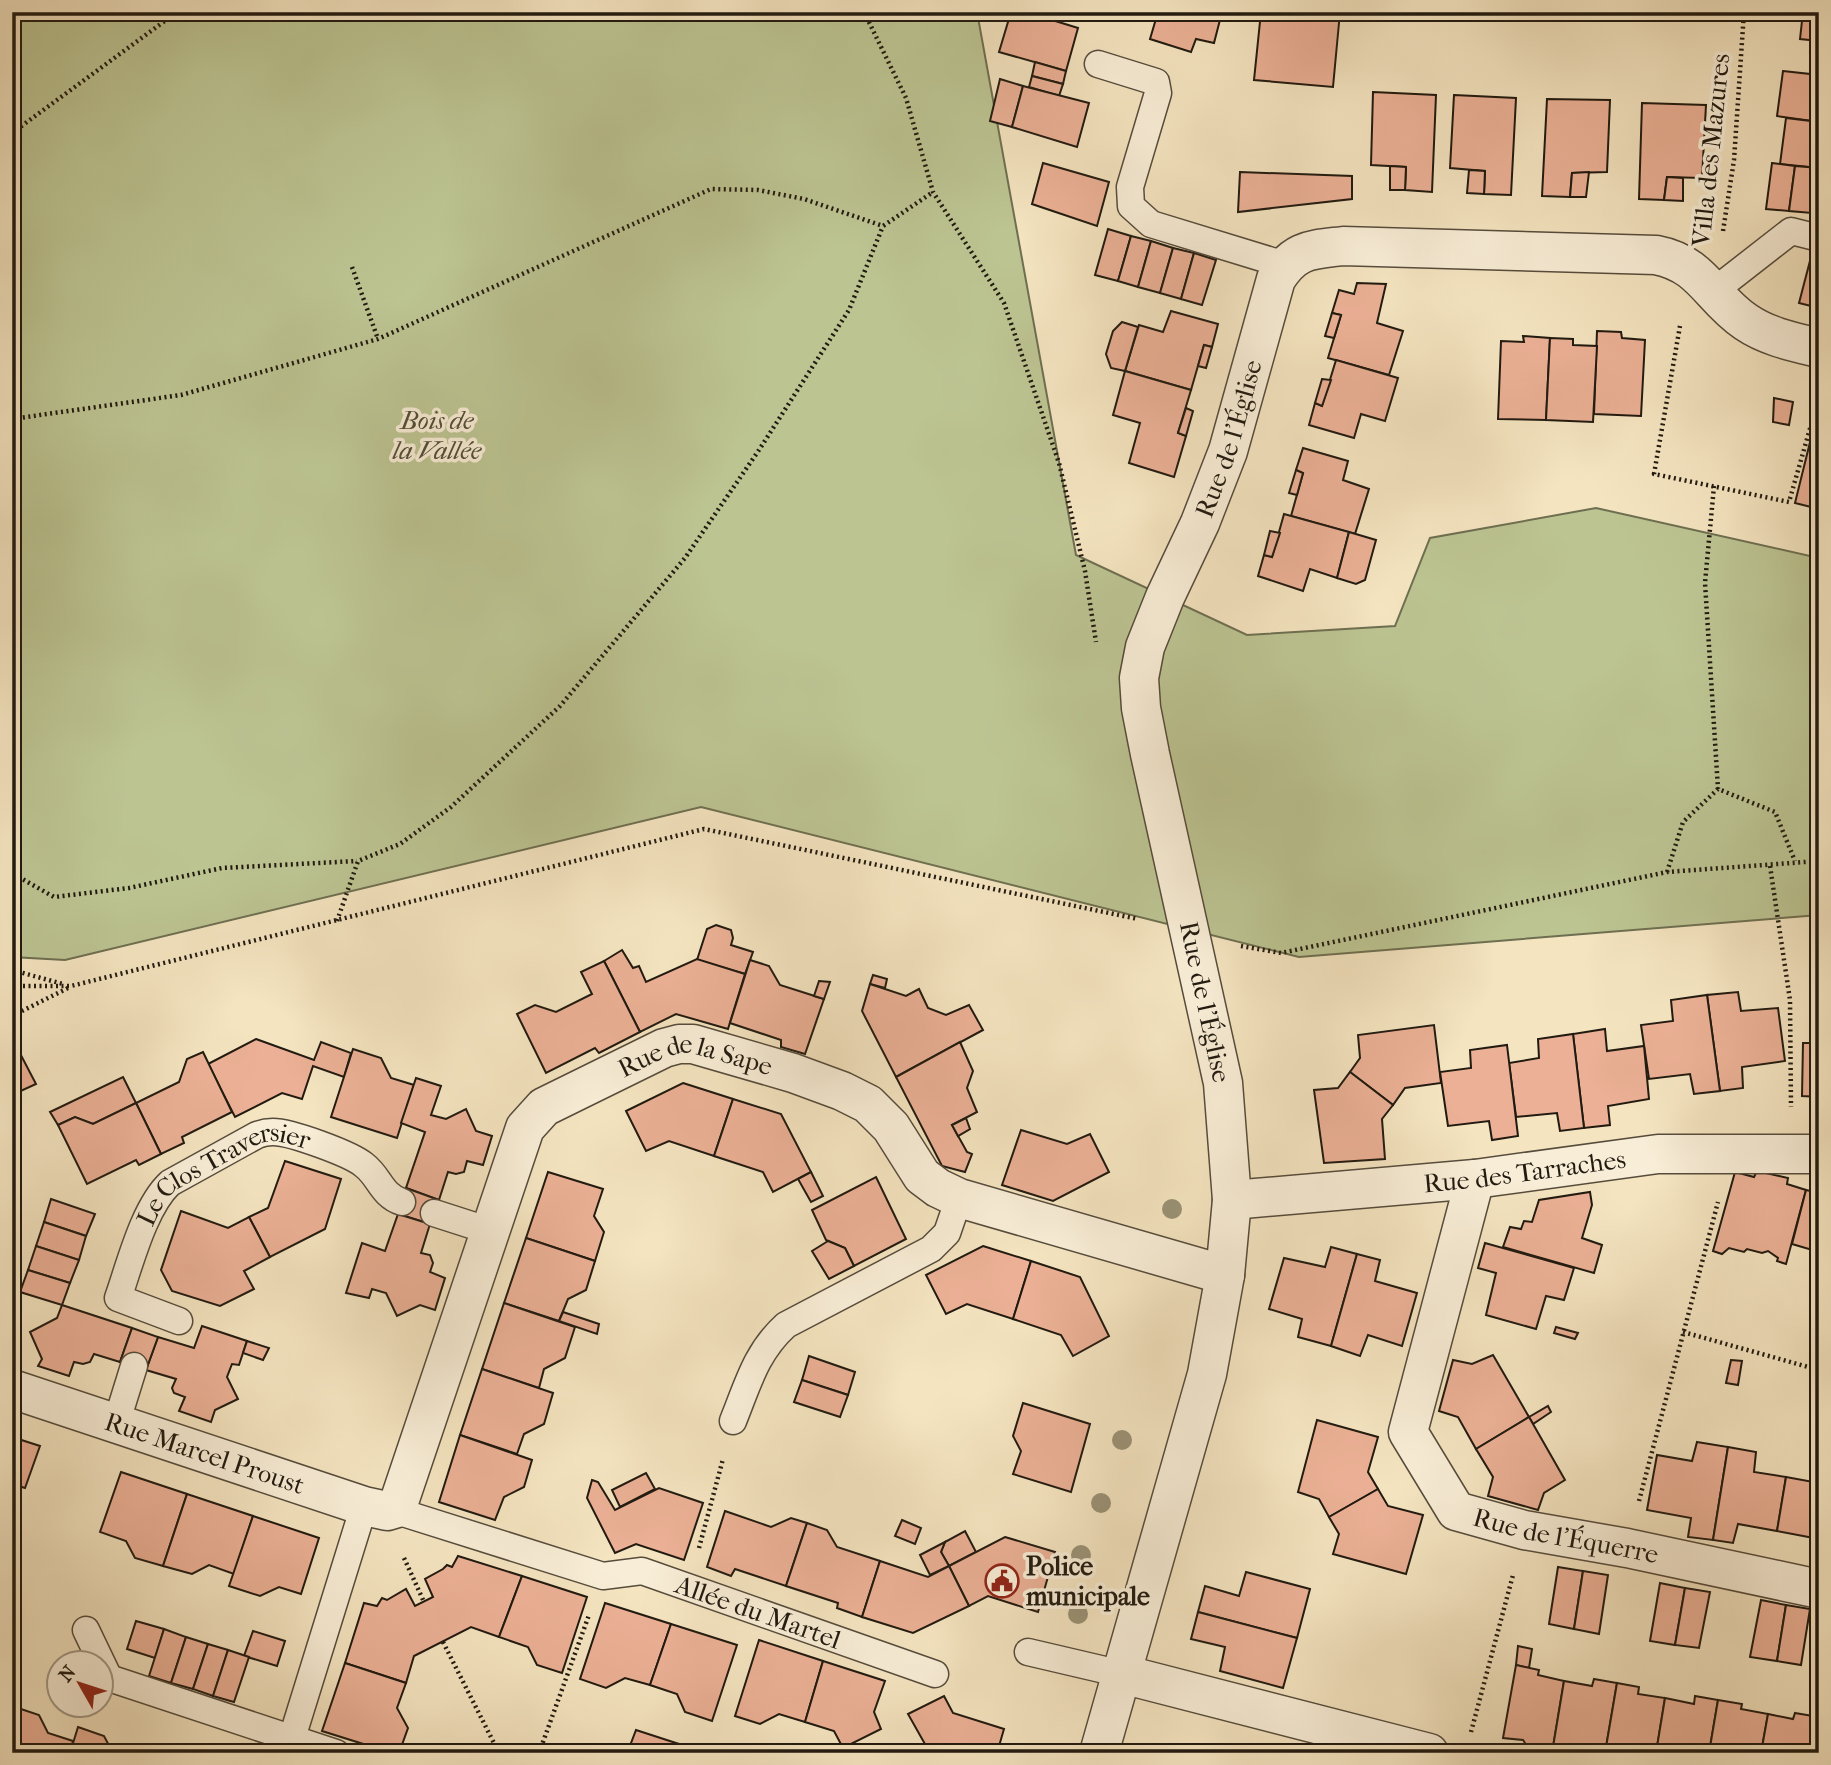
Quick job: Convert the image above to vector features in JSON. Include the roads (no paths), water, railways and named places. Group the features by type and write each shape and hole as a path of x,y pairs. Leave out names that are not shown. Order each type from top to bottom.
{"street":[{"path":"1285,265 1298,254 1343,246 1656,255 1674,258 1690,267 1745,321 1764,332 1819,348"},
{"name":"Rue de l'Église","path":"1099,1753 1207,1374 1225,1275 1232,1200 1223,1083 1150,754 1141,708 1139,678 1145,647 1200,523 1228,451 1276,279 1285,265"},
{"name":"Rue de la Sape","path":"381,1507 490,1231 525,1128 544,1107 664,1048 693,1044 793,1073 868,1104 891,1127 922,1176 938,1188 959,1198 1225,1275"},
{"name":"Rue des Tarraches","path":"1232,1200 1475,1179 1658,1154 1805,1154"},
{"name":"Rue de l'Équerre","path":"1475,1179 1408,1432 1456,1511 1524,1530 1628,1548 1819,1589"},
{"name":"Rue Marcel Proust","path":"12,1389 381,1507"},
{"path":"1122,1674 1429,1753"}],"lane":[{"path":"1098,64 1156,82 1158,93 1130,187 1130,205 1151,223 1285,265"},
{"path":"1714,291 1791,231 1819,238"},
{"name":"Le Clos Traversier","path":"179,1321 148,1322 118,1298 151,1206 170,1183 257,1135 286,1133 348,1156 363,1164 388,1196 402,1202"},
{"path":"733,1421 758,1356 770,1339 786,1325 931,1249 947,1233 959,1198"},
{"path":"434,1213 490,1231"},
{"path":"116,1424 134,1366"},
{"path":"292,1738 381,1507"},
{"name":"Allée du Martel","path":"381,1507 603,1576 642,1571 935,1674"},
{"path":"86,1630 109,1678 336,1753"},
{"path":"1028,1652 1122,1674"}],"place":[{"name":"Police municipale","path":"1002,1581"}],"park label":[{"name":"Bois de la Vallée","path":"437,435"}]}
